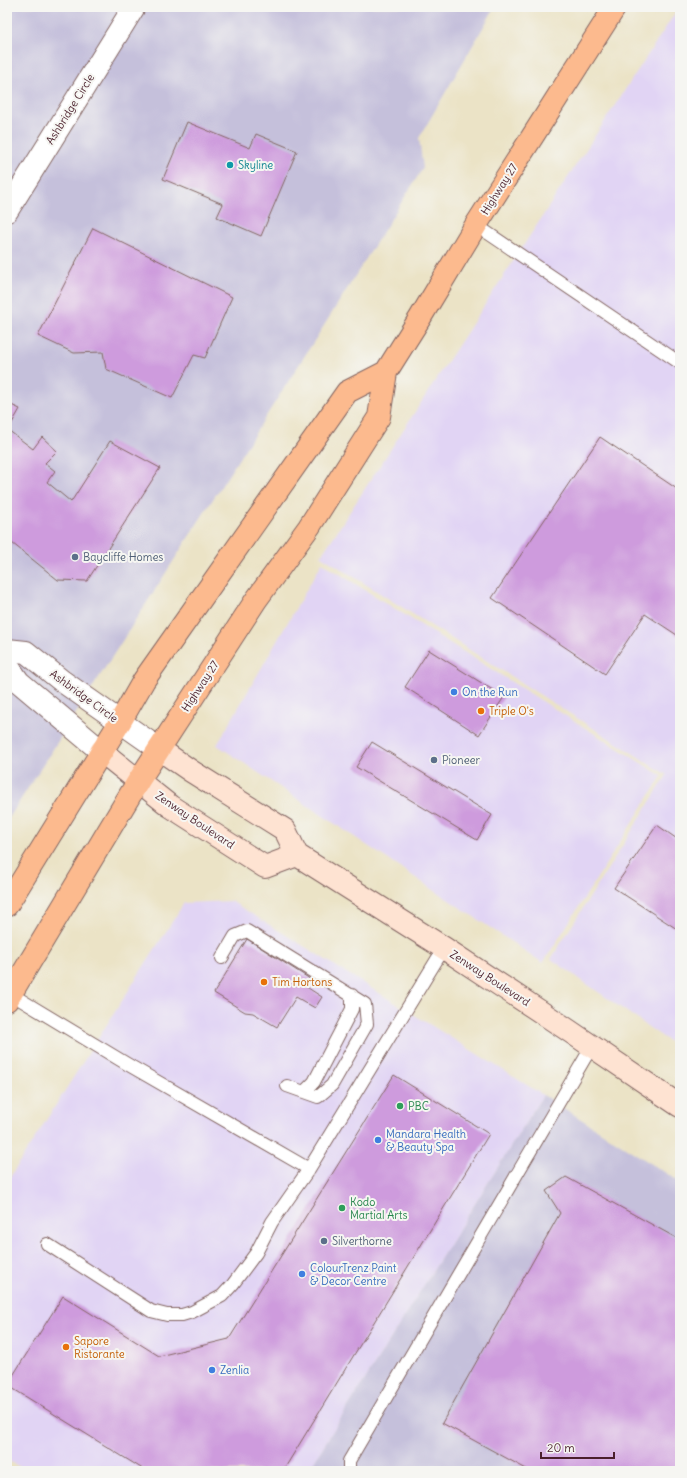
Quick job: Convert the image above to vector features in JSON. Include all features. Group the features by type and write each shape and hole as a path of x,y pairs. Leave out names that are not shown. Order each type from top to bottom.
{"main road":[{"name":"Highway 27","path":"9,997 139,780 256,600 309,527 379,417 386,372 476,225 615,7"},
{"path":"7,905 120,722 144,680 347,392 386,372"}],"street":[{"name":"Ashbridge Circle","path":"7,211 134,7"},
{"name":"Ashbridge Circle","path":"7,650 26,652 159,749"},
{"path":"7,665 19,682 101,751"},
{"path":"159,749 191,771 285,830 296,855"},
{"name":"Zenway Boulevard","path":"101,751 170,806 265,866 296,855 444,948 680,1106"}],"lane":[{"path":"476,225 680,363"},
{"path":"222,958 235,936 247,931 365,1004 367,1024 332,1085 318,1097 287,1086"},
{"path":"47,1244 151,1311 167,1315 182,1315 192,1312 222,1296 256,1253 272,1222 309,1169 444,948"},
{"path":"304,1092 314,1082 352,1010 352,995"},
{"path":"9,997 309,1169"},
{"path":"350,1471 349,1461 592,1046"}],"shaded area":[{"path":"7,7 495,7 419,138 423,168 7,821"},
{"path":"679,7 680,1049 551,959 667,775 321,556"},
{"path":"322,563 662,776 543,963 217,745"},
{"path":"231,901 543,1095 308,1471 28,1471 7,1460 7,1182 184,903"},
{"path":"543,1095 680,1182 680,1471 308,1471"}],"building":[{"name":"Skyline","path":"187,122 250,148 256,134 297,151 261,236 217,217 223,204 163,179"},
{"path":"93,228 232,297 205,358 194,355 172,398 106,369 103,352 74,353 38,336"},
{"path":"7,403 20,409 8,430 33,449 42,437 57,451 45,463 55,471 47,482 71,502 110,441 160,468 87,581 58,580 7,539"},
{"path":"600,437 680,491 680,637 645,614 605,674 492,598"},
{"name":"On the Run","path":"429,650 504,697 479,735 405,687"},
{"path":"372,742 492,815 477,840 356,767"},
{"path":"657,825 680,841 680,931 614,888"},
{"name":"Tim Hortons","path":"247,939 310,979 305,986 322,997 315,1008 296,997 277,1027 253,1013 245,1012 214,993"},
{"path":"394,1075 489,1134 283,1471 146,1471 7,1385 63,1296 159,1356 229,1339"},
{"path":"566,1177 680,1240 680,1471 530,1471 442,1423 560,1213 546,1191"}],"place":[{"name":"Skyline","path":"230,165"},
{"name":"Baycliffe Homes","path":"75,557"},
{"name":"On the Run","path":"454,692"},
{"name":"Triple O's","path":"481,711"},
{"name":"Pioneer","path":"434,760"},
{"name":"Tim Hortons","path":"264,982"},
{"name":"PBC","path":"400,1106"},
{"name":"Mandara Health & Beauty Spa","path":"378,1140"},
{"name":"Kodo Martial Arts","path":"342,1208"},
{"name":"Silverthorne","path":"324,1241"},
{"name":"ColourTrenz Paint & Decor Centre","path":"302,1274"},
{"name":"Sapore Ristorante","path":"66,1347"},
{"name":"Zenlia","path":"212,1370"}]}
